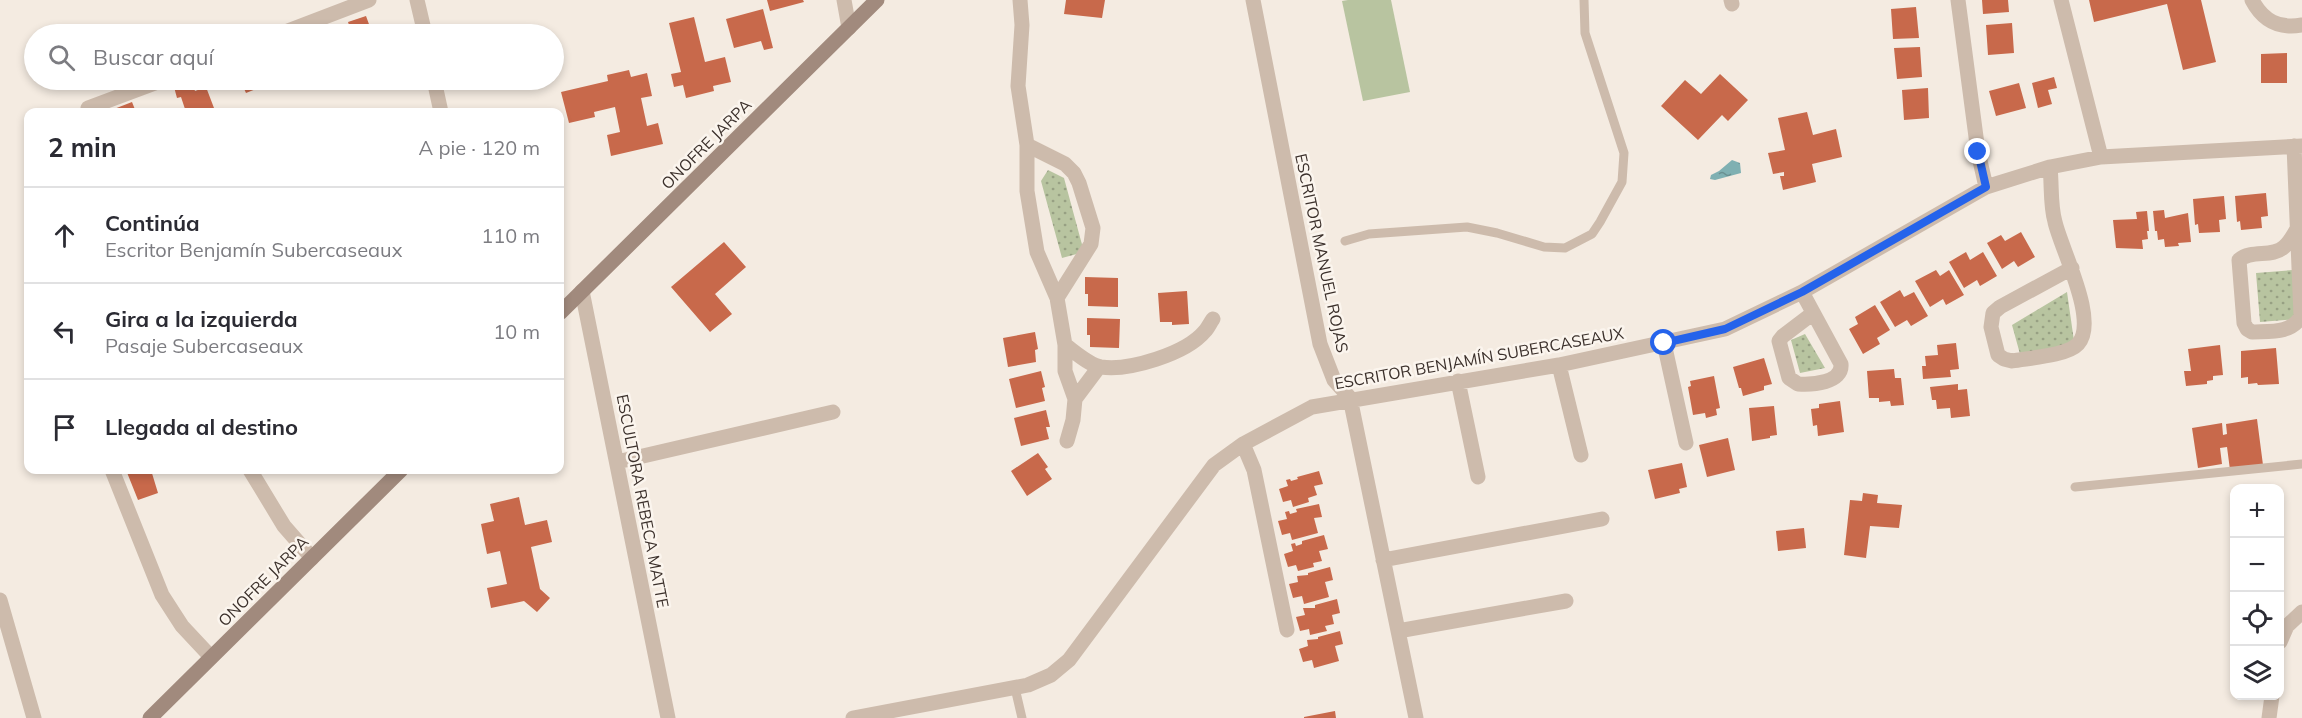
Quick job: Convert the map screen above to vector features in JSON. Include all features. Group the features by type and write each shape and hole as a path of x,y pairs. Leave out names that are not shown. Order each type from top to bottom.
{"street":[{"path":"306,24 369,0"},
{"path":"417,0 423,24"},
{"path":"844,0 849,28"},
{"name":"ONOFRE JARPA","path":"564,309 877,0"},
{"path":"1020,0 1022,25 1018,86 1027,145 1027,191 1037,252 1057,298 1065,345 1065,371 1075,399 1073,420 1067,441"},
{"name":"ESCRITOR MANUEL ROJAS","path":"1253,0 1320,344 1334,380 1350,398 1416,718"},
{"path":"1958,0 1978,152 1986,187"},
{"path":"2061,0 2101,156"},
{"path":"2252,0 2265,19 2287,27 2302,25"},
{"path":"88,108 136,90"},
{"path":"436,90 440,108"},
{"path":"1027,145 1065,164 1074,173 1093,228 1091,244 1057,298"},
{"path":"2298,146 2301,316 2298,322 2285,330 2252,332 2244,323 2239,260 2245,256 2275,252 2283,248 2298,227"},
{"name":"ESCRITOR BENJAMÍN SUBERCASEAUX","path":"854,718 1015,688 1051,675 1069,660 1214,465 1243,444 1311,406 1559,364 1725,329 1802,292 1986,187 2050,167 2101,156 2298,146"},
{"path":"2050,167 2054,220 2072,268 2081,299 2084,331 2079,343 2070,350 2012,361 1998,355 1990,327 1994,313 2000,307 2072,268"},
{"name":"ESCULTORA REBECA MATTE","path":"582,291 668,718"},
{"path":"1802,292 1841,364 1841,370 1839,375 1830,380 1798,384 1792,382 1786,372 1779,341 1812,314"},
{"path":"1065,345 1099,367 1127,366 1177,350 1200,336 1213,319"},
{"path":"1664,343 1686,443"},
{"path":"1559,364 1581,455"},
{"path":"1075,399 1099,367"},
{"path":"1458,381 1478,477"},
{"path":"617,462 833,412"},
{"path":"1243,444 1254,470 1287,630"},
{"path":"114,474 162,595 182,626 211,657"},
{"path":"252,474 284,526 312,558"},
{"name":"ONOFRE JARPA","path":"150,718 397,474"},
{"path":"1383,560 1602,519"},
{"path":"0,600 34,718"},
{"path":"1398,631 1566,601"},
{"path":"2284,633 2287,626 2302,612"},
{"path":"2269,718 2271,700"}],"lane":[{"path":"1345,241 1369,234 1467,227 1544,247 1565,248 1592,234 1622,182 1624,153 1585,33 1584,0"},
{"path":"2075,487 2302,464"},
{"path":"1015,688 1022,718"}],"green space":[{"path":"1391,0 1410,92 1363,101 1342,1"},
{"path":"1048,170 1064,178 1084,252 1062,258 1041,181"},
{"path":"2293,270 2297,319 2260,322 2256,273"},
{"path":"2067,292 2075,348 2020,354 2012,325"},
{"path":"1805,334 1825,368 1800,373 1791,340"}],"water":[{"path":"1732,160 1740,163 1741,173 1715,180 1710,179 1711,175"}],"building":[{"path":"767,0 803,0 804,2 770,11"},
{"path":"1066,0 1105,0 1102,18 1064,14"},
{"path":"1982,0 2008,0 2009,12 1983,14"},
{"path":"2089,0 2201,0 2216,62 2183,70 2167,4 2094,22"},
{"path":"1916,7 1919,38 1893,39 1891,9"},
{"path":"763,9 773,48 764,50 761,41 734,48 726,19"},
{"path":"366,16 369,24 349,24 348,22"},
{"path":"694,17 705,62 725,57 731,82 713,86 714,91 686,98 683,85 674,87 671,74 681,72 669,23"},
{"path":"2012,23 2014,53 1988,55 1986,25"},
{"path":"1920,47 1922,77 1897,79 1894,48"},
{"path":"2287,53 2287,83 2261,83 2261,54"},
{"path":"629,70 631,77 647,73 652,96 641,98 647,126 658,123 663,144 611,156 607,135 620,132 615,107 594,112 595,117 569,123 561,92 608,81 607,75"},
{"path":"1720,74 1748,100 1728,121 1722,115 1698,140 1661,106 1685,80 1701,94"},
{"path":"2054,77 2057,88 2048,90 2052,104 2038,108 2032,83"},
{"path":"2019,83 2026,108 1996,116 1989,91"},
{"path":"1928,88 1929,118 1904,120 1902,90"},
{"path":"175,90 207,90 214,108 185,108 181,97 177,98"},
{"path":"132,102 134,108 117,108"},
{"path":"1807,112 1813,135 1836,129 1842,157 1812,164 1816,182 1783,190 1780,176 1784,176 1784,172 1773,174 1768,153 1785,150 1778,118"},
{"path":"2266,193 2268,216 2261,217 2262,228 2241,230 2240,221 2237,222 2235,196"},
{"path":"2224,196 2226,219 2219,220 2220,232 2199,233 2198,224 2195,225 2193,199"},
{"path":"2164,210 2165,218 2188,213 2191,242 2165,247 2164,239 2158,240 2153,211"},
{"path":"2147,211 2149,231 2147,231 2148,239 2142,240 2143,249 2116,248 2113,220 2137,219 2136,212"},
{"path":"2021,232 2035,257 2018,267 2014,261 2002,269 1987,243 2001,235 2005,241"},
{"path":"724,242 746,267 715,294 732,314 710,332 671,287"},
{"path":"1966,252 1970,260 1983,252 1997,276 1980,286 1977,280 1964,288 1949,262"},
{"path":"1936,270 1940,276 1949,270 1964,295 1946,305 1943,299 1930,307 1915,281"},
{"path":"1085,277 1118,278 1118,307 1088,306"},
{"path":"1900,290 1904,297 1914,292 1928,316 1911,326 1907,320 1895,327 1880,302"},
{"path":"1187,291 1189,324 1172,325 1172,322 1160,322 1158,293"},
{"path":"1875,305 1890,330 1877,338 1880,344 1863,354 1849,329 1858,324 1855,317"},
{"path":"1087,318 1120,319 1119,348 1090,347"},
{"path":"1035,332 1038,349 1035,350 1036,362 1008,367 1003,338"},
{"path":"1956,343 1959,369 1950,370 1951,377 1923,379 1922,366 1926,366 1925,356 1938,355 1937,345"},
{"path":"2220,345 2223,375 2213,376 2213,380 2207,381 2207,384 2186,386 2184,371 2191,371 2188,349"},
{"path":"2276,348 2279,384 2248,384 2248,377 2241,378 2241,351"},
{"path":"1764,358 1772,384 1764,386 1764,390 1743,396 1733,367"},
{"path":"1894,369 1895,378 1901,378 1904,405 1891,406 1890,401 1879,402 1879,398 1869,398 1867,371"},
{"path":"1041,371 1045,387 1042,388 1045,401 1016,408 1009,379"},
{"path":"1714,376 1720,408 1716,409 1717,415 1706,418 1705,413 1693,415 1688,387 1691,386 1690,381"},
{"path":"1958,384 1958,390 1967,389 1970,416 1951,418 1950,408 1937,409 1936,400 1932,400 1930,387"},
{"path":"1840,401 1844,432 1818,436 1817,425 1813,426 1811,409 1819,408 1819,404"},
{"path":"1774,406 1777,435 1752,441 1749,408"},
{"path":"1046,410 1050,427 1046,427 1049,439 1021,446 1014,418"},
{"path":"2257,419 2263,465 2230,470 2227,447 2220,448 2222,464 2198,468 2192,428 2222,423 2223,435 2227,434 2226,424"},
{"path":"1728,438 1735,470 1707,477 1699,445"},
{"path":"1038,453 1048,467 1045,469 1052,479 1027,496 1011,471"},
{"path":"1682,463 1687,487 1679,489 1680,493 1655,499 1648,470"},
{"path":"1319,471 1323,484 1314,486 1317,495 1308,498 1309,502 1293,507 1291,500 1283,502 1279,489 1288,486 1286,480 1291,481"},
{"path":"128,474 152,474 158,493 138,500"},
{"path":"1863,493 1878,495 1877,503 1902,505 1899,528 1870,526 1866,558 1844,555 1850,500 1862,501"},
{"path":"519,497 525,525 547,520 552,542 531,547 540,589 550,598 537,612 524,601 491,608 487,588 507,584 500,551 487,554 481,524 494,521 490,504"},
{"path":"1319,504 1322,517 1314,518 1318,533 1292,540 1290,533 1282,535 1278,521 1287,519 1285,512 1289,511 1290,514 1297,512 1296,509"},
{"path":"1804,528 1806,548 1778,551 1776,531"},
{"path":"1324,535 1328,549 1319,551 1322,561 1313,563 1314,567 1298,571 1296,565 1288,567 1284,554 1293,551 1291,544 1295,543 1296,546 1302,544 1302,541"},
{"path":"1330,567 1333,580 1325,582 1329,597 1304,604 1302,596 1293,598 1289,584 1298,582 1297,576 1308,575 1308,573"},
{"path":"1337,599 1340,613 1332,615 1334,624 1325,626 1327,631 1310,635 1309,629 1300,631 1296,617 1305,615 1303,608 1315,608 1315,605"},
{"path":"1340,631 1343,644 1335,646 1339,661 1314,668 1312,660 1303,662 1299,649 1308,646 1307,640 1318,639 1318,637"},
{"path":"1335,711 1336,718 1304,718 1304,717"}],"route":[{"path":"1664,343 1725,329 1802,292 1986,187 1978,152"}]}
